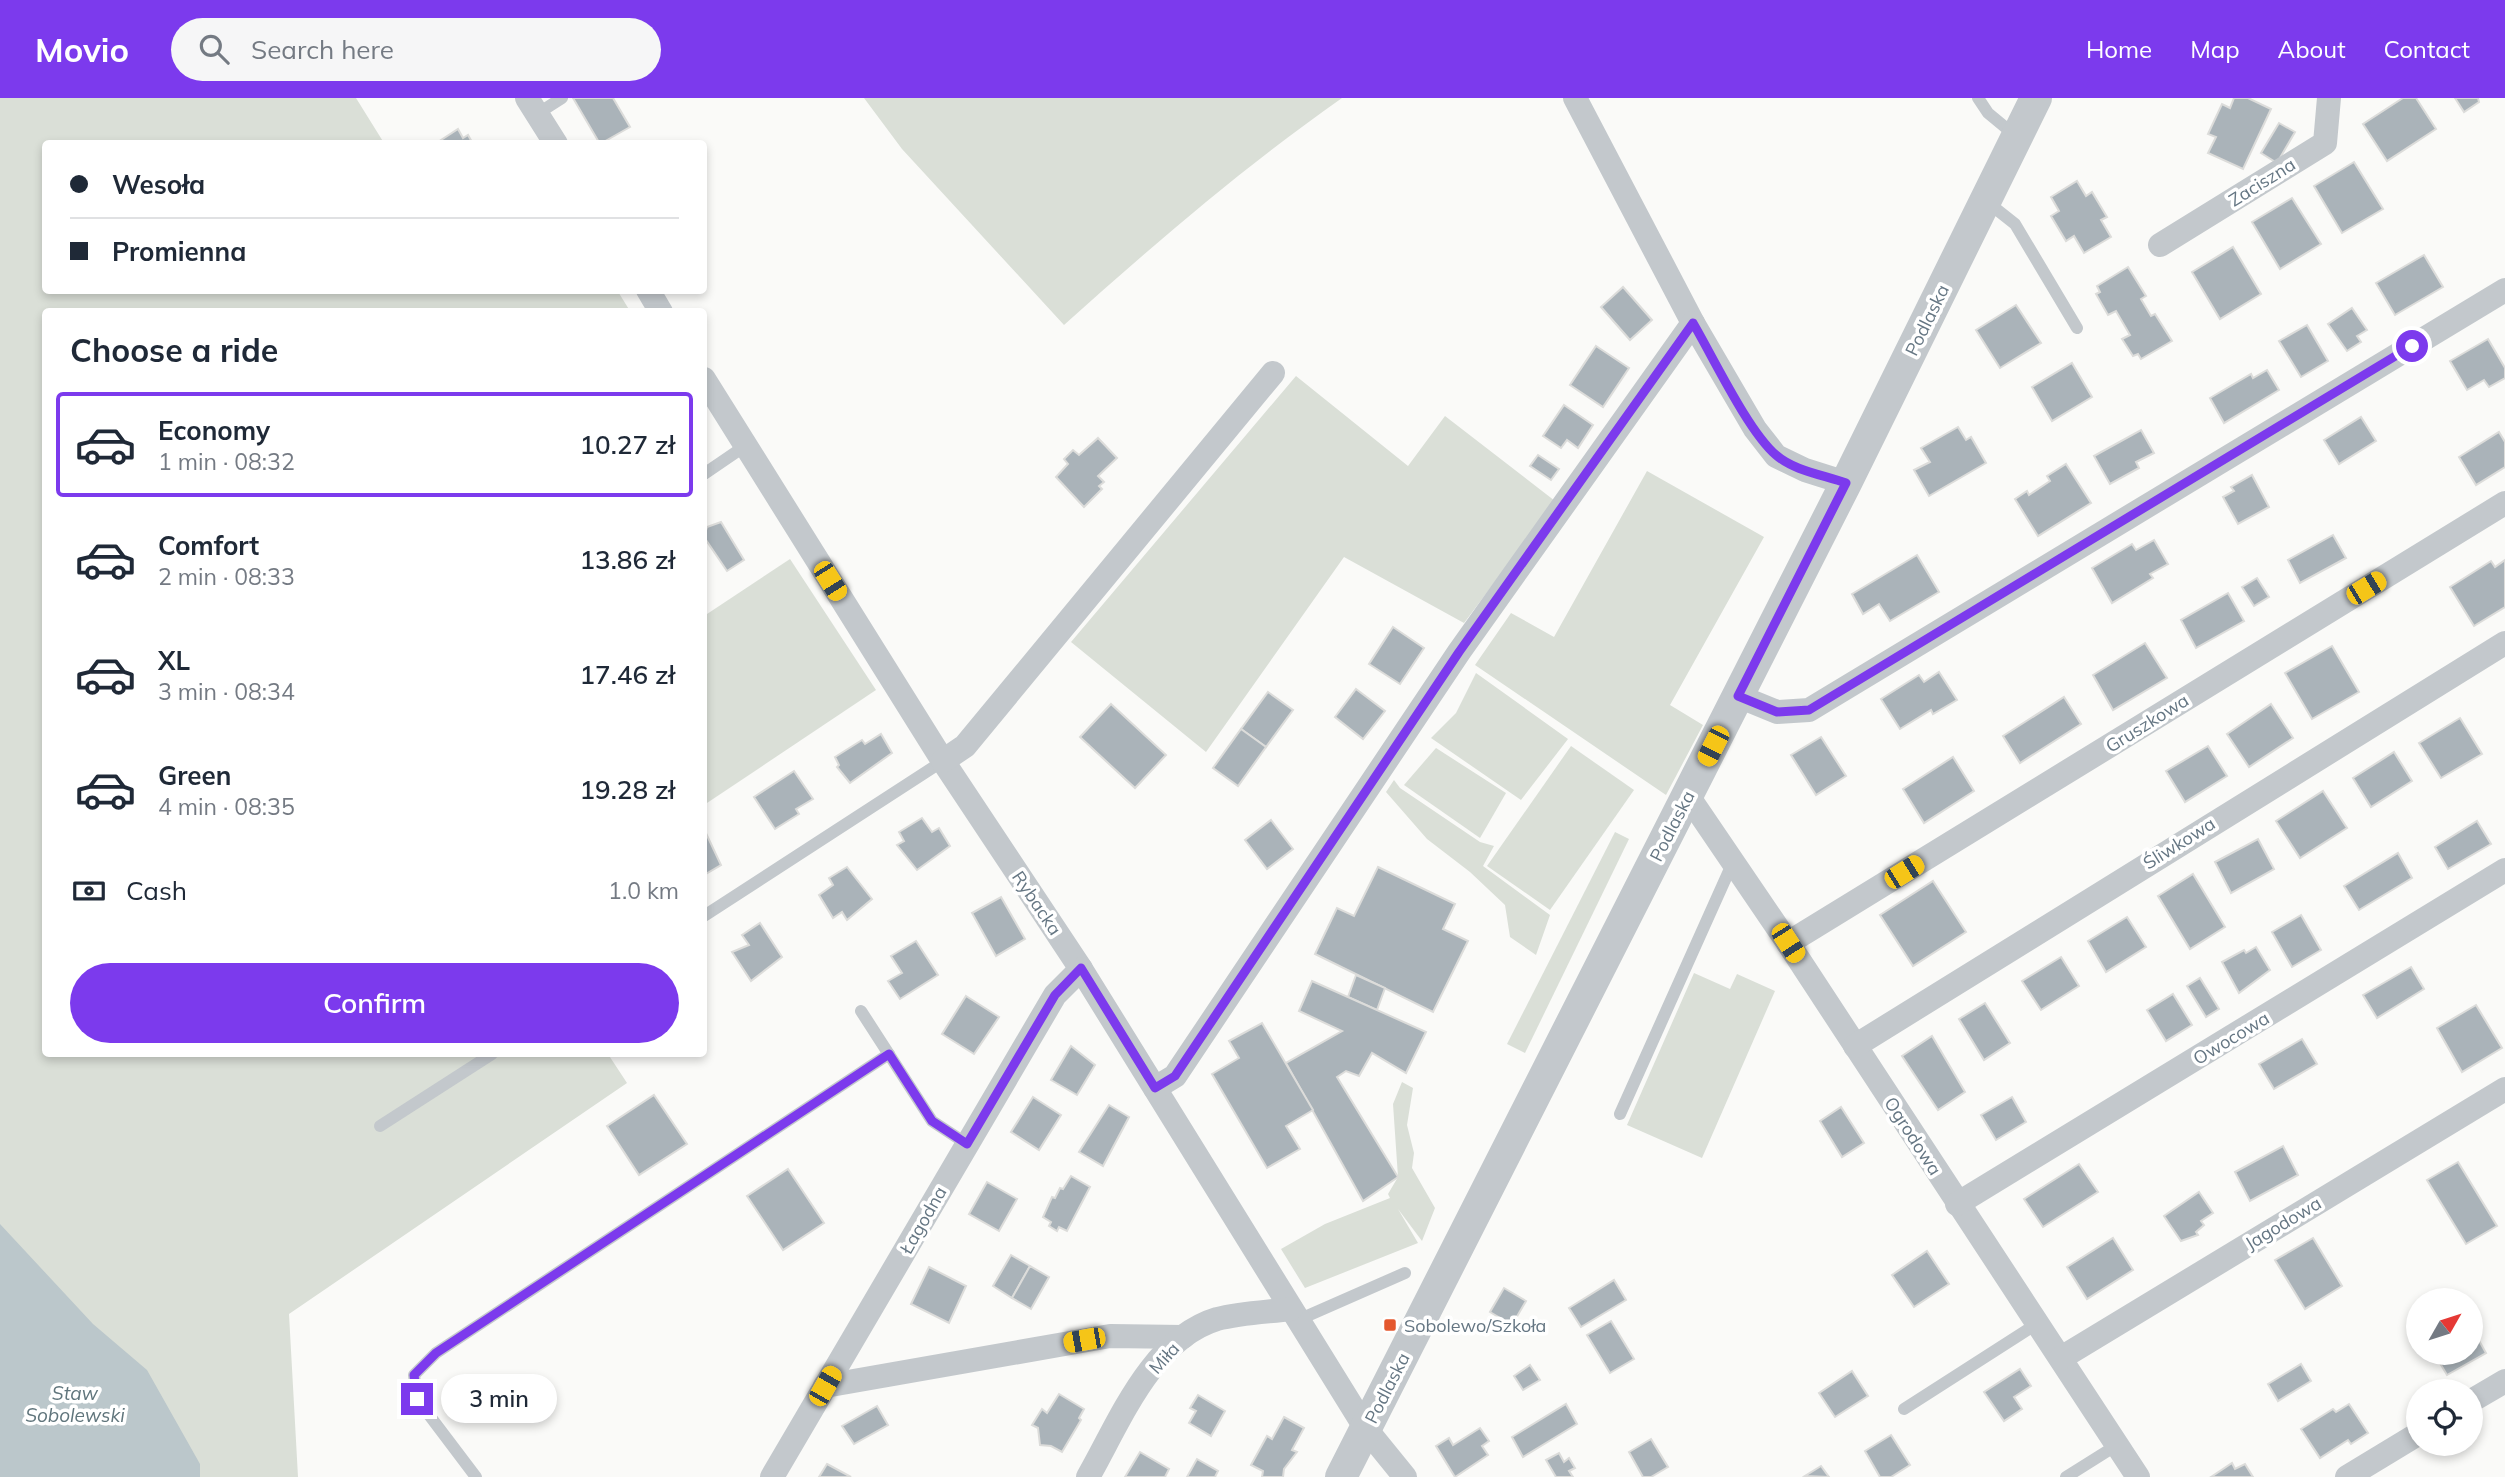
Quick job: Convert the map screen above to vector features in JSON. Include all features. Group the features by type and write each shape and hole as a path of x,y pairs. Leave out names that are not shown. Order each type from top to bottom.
{"street":[{"path":"1575,98 1693,323 1755,429 1776,456 1805,470 1846,483"},
{"name":"Podlaska","path":"1341,1477 1846,483 2036,98"},
{"name":"Zaciszna","path":"2160,245 2325,143 2329,98"},
{"path":"532,106 553,140"},
{"path":"1738,696 1777,712 1809,710 2505,290"},
{"path":"1155,1088 1175,1076 1459,652 1693,323"},
{"path":"943,761 965,746 1273,373"},
{"name":"Rybacka","path":"707,384 943,761 1081,968 1366,1429 1405,1477"},
{"name":"Gruszkowa","path":"1788,943 2505,503"},
{"name":"Śliwkowa","path":"1855,1046 2505,643"},
{"name":"Ogrodowa","path":"1688,796 1788,943 1957,1204 2062,1357 2138,1477"},
{"name":"Owocowa","path":"1957,1204 2505,870"},
{"name":"Łagodna","path":"772,1477 1055,995 1081,968"},
{"name":"Jagodowa","path":"2062,1357 2505,1089"},
{"name":"Miła","path":"1087,1477 1153,1366 1183,1337 1216,1320 1295,1314"},
{"path":"825,1386 1110,1336 1183,1337"},
{"path":"2483,1394 2505,1381"},
{"path":"2347,1477 2406,1440"}],"lane":[{"path":"532,106 562,98"},
{"path":"1978,98 1988,114 2017,137"},
{"path":"1986,200 2015,224 2077,328"},
{"path":"707,472 745,446"},
{"path":"707,914 943,761"},
{"path":"1620,1114 1733,862"},
{"path":"861,1011 932,1121 967,1144"},
{"path":"476,1477 417,1399 414,1375 436,1353 889,1054"},
{"path":"380,1126 487,1057"},
{"path":"1295,1314 1405,1273"},
{"path":"1904,1409 2038,1323"},
{"path":"2066,1477 2117,1445"}],"shaded area":[{"path":"0,98 356,98 382,140 42,140 42,294 619,294 628,308 42,308 42,1057 610,1057 627,1083 289,1314 298,1477 0,1477"},
{"path":"864,98 1342,98 1200,207 1064,325 902,149"},
{"path":"1296,376 1408,466 1445,416 1555,501 1464,623 1344,557 1206,752 1071,642"},
{"path":"1647,471 1764,537 1670,705 1703,725 1666,795 1475,665 1511,613 1554,637"},
{"path":"790,559 876,690 707,803 707,614"},
{"path":"1476,673 1568,739 1521,800 1431,738 1456,713"},
{"path":"1571,746 1634,790 1550,910 1487,866"},
{"path":"1436,748 1506,793 1480,838 1404,785"},
{"path":"1394,780 1400,788 1480,842 1494,846 1483,866 1550,915 1536,955 1510,937 1505,905 1470,872 1427,839 1386,792"},
{"path":"1615,832 1629,839 1525,1053 1507,1044"},
{"path":"1694,973 1730,989 1737,974 1775,991 1702,1158 1627,1125"},
{"path":"1402,1082 1413,1088 1407,1125 1414,1153 1412,1168 1435,1208 1422,1241 1398,1209 1418,1243 1305,1288 1281,1249 1325,1224 1390,1198 1388,1194 1398,1177 1393,1104"}],"water":[{"name":"Staw Sobolewski","path":"0,1224 93,1324 147,1370 200,1464 200,1477 0,1477"}],"building":[{"path":"573,98 613,98 630,127 607,140 598,140"},
{"path":"2234,98 2248,98 2271,109 2243,169 2208,153 2216,137 2208,134 2222,104 2230,108"},
{"path":"2403,98 2416,98 2436,129 2387,161 2363,124"},
{"path":"2455,98 2478,98 2479,102 2464,112"},
{"path":"2279,123 2295,132 2277,163 2261,153"},
{"path":"458,129 463,138 468,135 471,140 441,140"},
{"path":"2354,162 2383,209 2342,233 2314,186"},
{"path":"2077,181 2086,196 2092,192 2107,217 2101,220 2111,237 2084,253 2074,236 2066,241 2051,216 2059,211 2051,197"},
{"path":"2292,198 2321,244 2280,269 2252,222"},
{"path":"2233,247 2261,294 2220,319 2192,272"},
{"path":"2424,255 2443,287 2395,315 2376,283"},
{"path":"2128,267 2146,296 2141,299 2151,316 2155,314 2172,341 2141,359 2138,354 2133,356 2122,339 2130,335 2116,311 2108,315 2096,294 2100,292 2097,286"},
{"path":"1623,287 1652,320 1630,340 1601,307"},
{"path":"2016,305 2041,343 2000,368 1976,330"},
{"path":"2352,308 2367,330 2357,336 2361,342 2347,351 2328,324"},
{"path":"2307,325 2328,361 2301,377 2279,341"},
{"path":"2488,339 2505,368 2505,378 2489,387 2484,380 2467,390 2450,361"},
{"path":"1596,346 1629,368 1603,407 1570,385"},
{"path":"2072,363 2092,397 2052,421 2032,387"},
{"path":"2267,370 2279,390 2224,423 2210,398 2251,374 2253,378"},
{"path":"1564,405 1593,425 1578,448 1567,440 1561,448 1543,436"},
{"path":"2361,417 2376,441 2339,464 2324,440"},
{"path":"1958,427 1966,440 1971,437 1986,463 1929,496 1914,470 1930,462 1921,448"},
{"path":"2141,430 2154,453 2136,462 2139,468 2110,484 2094,456"},
{"path":"2499,432 2505,442 2505,467 2476,485 2459,457"},
{"path":"1098,438 1117,458 1098,476 1104,482 1099,486 1102,489 1084,507 1056,477 1068,464 1064,459 1073,450 1079,455"},
{"path":"1538,455 1559,469 1551,480 1530,466"},
{"path":"2066,464 2091,503 2038,536 2015,499 2027,491 2029,495 2050,481 2047,476"},
{"path":"2252,475 2269,507 2238,524 2223,497 2234,491 2231,487"},
{"path":"721,522 744,560 727,571 707,541 707,527"},
{"path":"2333,535 2346,558 2300,583 2288,560"},
{"path":"2154,540 2168,564 2150,574 2153,578 2112,603 2092,568 2132,544 2136,550"},
{"path":"1917,555 1939,592 1890,621 1879,604 1863,614 1852,594"},
{"path":"2505,560 2505,607 2474,626 2450,587 2491,561 2495,567"},
{"path":"2257,578 2269,597 2254,606 2242,587"},
{"path":"2228,593 2244,621 2196,648 2181,620"},
{"path":"1393,627 1424,648 1400,684 1369,664"},
{"path":"2145,643 2167,678 2113,710 2093,675"},
{"path":"2332,646 2359,692 2312,719 2285,673"},
{"path":"1939,672 1957,700 1933,714 1931,710 1900,729 1881,699 1919,675 1924,682"},
{"path":"1356,689 1385,711 1363,739 1335,717"},
{"path":"1268,692 1293,710 1266,747 1241,729"},
{"path":"2064,697 2081,724 2020,763 2003,736"},
{"path":"1111,704 1166,755 1135,788 1080,737"},
{"path":"2271,704 2293,738 2249,767 2227,734"},
{"path":"2460,718 2482,754 2441,778 2419,743"},
{"path":"1241,729 1266,747 1238,786 1213,768"},
{"path":"881,734 892,753 850,783 837,767 839,765 835,757 862,740 865,744"},
{"path":"1821,737 1846,776 1816,795 1791,755"},
{"path":"2208,746 2227,776 2185,802 2166,771"},
{"path":"2394,752 2412,781 2371,807 2353,778"},
{"path":"1953,757 1974,791 1924,823 1903,789"},
{"path":"794,771 813,799 796,809 799,814 775,829 754,797"},
{"path":"2323,791 2347,828 2300,858 2276,821"},
{"path":"922,818 932,832 939,828 950,846 917,870 897,845 904,841 899,832"},
{"path":"1271,820 1293,849 1267,869 1245,840"},
{"path":"2477,821 2491,844 2448,869 2435,847"},
{"path":"707,835 721,865 707,873"},
{"path":"2258,839 2274,869 2231,893 2215,862"},
{"path":"2398,853 2412,878 2359,910 2344,886"},
{"path":"847,867 872,899 847,920 842,912 833,918 819,895 833,885 829,878"},
{"path":"1378,867 1455,904 1443,929 1468,941 1433,1012 1315,954 1337,908 1354,916"},
{"path":"2193,874 2225,927 2190,949 2158,896"},
{"path":"1933,881 1966,932 1913,966 1880,915"},
{"path":"1001,897 1025,939 996,956 972,913"},
{"path":"2301,915 2321,950 2292,967 2272,932"},
{"path":"2127,917 2146,947 2106,972 2088,941"},
{"path":"760,923 782,957 751,981 732,952 749,945 742,935"},
{"path":"916,941 938,975 900,999 888,981 902,973 891,956"},
{"path":"2256,947 2270,970 2239,993 2222,962"},
{"path":"2061,957 2079,986 2041,1010 2022,981"},
{"path":"2411,967 2424,989 2377,1018 2363,995"},
{"path":"1356,975 1385,988 1377,1010 1348,997"},
{"path":"2200,978 2219,1009 2206,1017 2187,986"},
{"path":"1312,981 1426,1032 1406,1073 1372,1053 1359,1076 1346,1071 1337,1077 1398,1177 1363,1201 1286,1063 1342,1031 1299,1011"},
{"path":"2173,994 2192,1025 2166,1041 2147,1010"},
{"path":"966,996 999,1017 974,1054 942,1034"},
{"path":"1985,1003 2010,1043 1984,1060 1959,1019"},
{"path":"2476,1005 2502,1048 2462,1072 2437,1028"},
{"path":"1262,1023 1313,1110 1286,1126 1300,1149 1267,1168 1212,1074 1239,1058 1229,1041"},
{"path":"1932,1036 1965,1092 1938,1110 1902,1056"},
{"path":"2302,1039 2317,1064 2274,1089 2259,1064"},
{"path":"1071,1046 1095,1065 1077,1095 1051,1080"},
{"path":"654,1095 687,1144 639,1175 607,1126"},
{"path":"1033,1097 1061,1115 1039,1150 1011,1132"},
{"path":"2012,1097 2026,1122 1996,1140 1981,1115"},
{"path":"1109,1105 1129,1117 1103,1166 1079,1152"},
{"path":"1841,1107 1864,1143 1842,1157 1820,1121"},
{"path":"2283,1146 2298,1175 2250,1201 2235,1172"},
{"path":"2458,1162 2497,1226 2466,1244 2427,1180"},
{"path":"2079,1164 2098,1192 2043,1227 2024,1199"},
{"path":"788,1169 824,1223 783,1250 747,1196"},
{"path":"1071,1176 1090,1187 1067,1231 1059,1227 1057,1231 1049,1226 1051,1222 1043,1217 1052,1197 1055,1198"},
{"path":"987,1182 1017,1199 999,1231 969,1214"},
{"path":"2199,1192 2213,1213 2201,1221 2204,1225 2196,1232 2198,1235 2181,1241 2164,1216"},
{"path":"2113,1238 2133,1270 2087,1299 2067,1267"},
{"path":"2313,1238 2342,1286 2305,1309 2275,1260"},
{"path":"1927,1251 1949,1284 1914,1307 1892,1275"},
{"path":"1011,1255 1030,1266 1012,1298 993,1286"},
{"path":"1030,1266 1049,1277 1031,1309 1012,1298"},
{"path":"929,1267 966,1286 949,1323 911,1304"},
{"path":"1614,1280 1626,1300 1581,1327 1569,1308"},
{"path":"1504,1288 1526,1301 1512,1325 1490,1312"},
{"path":"1611,1321 1634,1359 1610,1373 1587,1335"},
{"path":"2301,1364 2311,1381 2278,1401 2268,1384"},
{"path":"1530,1365 1540,1380 1523,1390 1514,1376"},
{"path":"2441,1365 2465,1365 2447,1375"},
{"path":"2020,1369 2031,1386 2014,1397 2022,1409 2004,1421 1984,1392"},
{"path":"1852,1371 1868,1396 1835,1417 1819,1393"},
{"path":"1059,1394 1084,1409 1079,1418 1081,1420 1062,1452 1051,1446 1040,1445 1038,1428 1032,1425 1042,1409 1047,1413"},
{"path":"1198,1395 1225,1411 1211,1436 1189,1423 1196,1411 1190,1408"},
{"path":"1566,1404 1577,1424 1523,1457 1512,1437"},
{"path":"2349,1404 2368,1433 2351,1444 2348,1440 2320,1458 2301,1429 2333,1409 2336,1412"},
{"path":"877,1406 888,1425 854,1444 842,1426"},
{"path":"1284,1417 1304,1428 1292,1450 1297,1452 1284,1469 1283,1477 1262,1477 1263,1471 1251,1465 1267,1436 1272,1439"},
{"path":"1480,1428 1489,1441 1482,1446 1488,1455 1455,1477 1436,1446 1449,1438 1453,1445"},
{"path":"1891,1435 1910,1465 1891,1477 1880,1477 1865,1451"},
{"path":"1651,1439 1668,1467 1651,1477 1643,1477 1629,1452"},
{"path":"1140,1452 1169,1469 1165,1477 1125,1477"},
{"path":"1559,1453 1564,1462 1569,1458 1575,1468 1569,1471 1573,1477 1556,1477 1546,1460"},
{"path":"1197,1459 1218,1471 1215,1477 1187,1477"},
{"path":"2232,1463 2235,1469 2245,1464 2253,1477 2211,1477"},
{"path":"827,1464 851,1477 819,1477"},
{"path":"1821,1466 1829,1477 1805,1476"}],"place":[{"name":"Sobolewo/Szkoła","path":"1390,1325"}],"route":[{"path":"417,1399 414,1375 436,1353 889,1054 932,1121 967,1144 1055,995 1081,968 1155,1088 1175,1076 1459,652 1693,323 1755,429 1776,456 1805,470 1846,483 1738,696 1777,712 1809,710 2412,346"}]}
